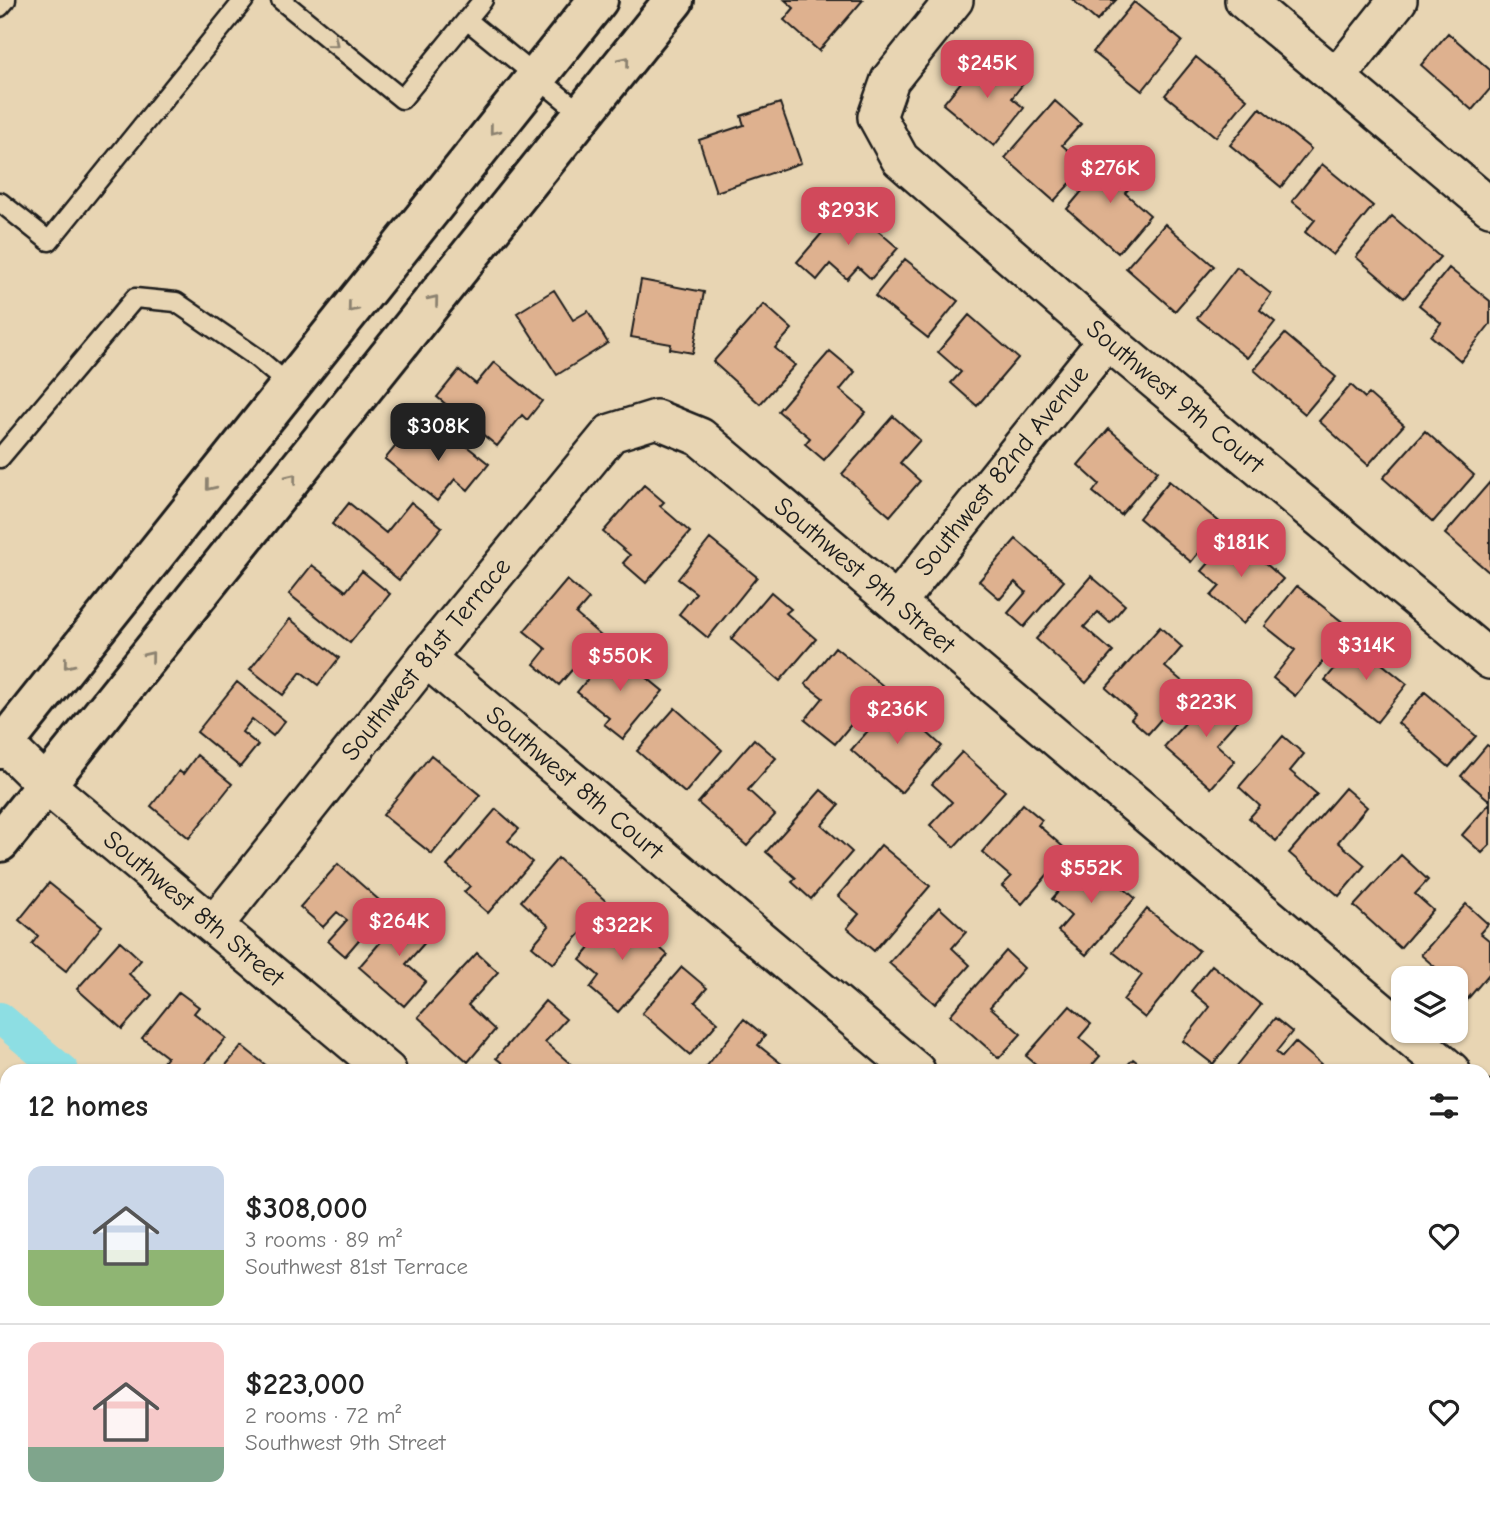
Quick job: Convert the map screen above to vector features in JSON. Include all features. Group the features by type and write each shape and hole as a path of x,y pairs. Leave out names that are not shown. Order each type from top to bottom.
{"street":[{"path":"1,744 598,0"},
{"path":"0,842 674,0"},
{"name":"Southwest 9th Court","path":"954,0 890,80 877,117 900,159 1107,340 1490,660"},
{"path":"1244,0 1490,207"},
{"path":"1336,78 1398,0"},
{"name":"Southwest 82nd Avenue","path":"897,602 1107,340"},
{"name":"Southwest 9th Street","path":"656,419 700,437 1443,1064"},
{"name":"Southwest 81st Terrace","path":"214,925 426,658 611,433 656,419"},
{"name":"Southwest 8th Court","path":"426,658 908,1064"},
{"name":"Southwest 8th Street","path":"1,744 46,785 379,1064"}],"lane":[{"path":"0,7 6,0"},
{"path":"0,202 49,241 244,0"},
{"path":"281,0 402,99 483,0"},
{"path":"467,20 582,114"},
{"path":"0,458 135,298 176,302 256,357 290,386"}],"building":[{"path":"785,0 863,0 819,51 784,20 794,8"},
{"path":"1073,0 1116,0 1097,21"},
{"path":"1134,2 1182,41 1142,91 1093,52"},
{"path":"1448,33 1490,70 1490,89 1472,110 1421,65"},
{"path":"985,53 1023,84 1012,98 1024,108 994,146 943,104"},
{"path":"1196,57 1247,99 1216,137 1165,95"},
{"path":"1055,101 1081,124 1062,145 1086,166 1054,201 1005,158"},
{"path":"780,103 801,163 716,192 699,140 744,125 741,116"},
{"path":"1260,108 1311,149 1281,187 1230,145"},
{"path":"1113,154 1139,177 1125,193 1150,215 1118,253 1067,209"},
{"path":"1322,164 1373,206 1333,255 1305,232 1315,220 1292,201"},
{"path":"847,204 898,248 871,279 858,267 847,279 830,264 817,280 797,262"},
{"path":"1392,216 1440,257 1404,298 1356,257"},
{"path":"1165,224 1214,266 1175,311 1126,268"},
{"path":"905,259 958,301 928,338 875,296"},
{"path":"1237,267 1271,294 1260,310 1275,322 1247,358 1197,318"},
{"path":"1449,268 1490,301 1490,324 1461,361 1431,336 1441,323 1419,305"},
{"path":"641,280 704,292 693,353 670,349 671,344 631,337"},
{"path":"554,290 573,320 588,311 608,343 557,375 517,313"},
{"path":"764,304 792,329 775,348 795,365 760,404 713,362"},
{"path":"969,315 1018,358 977,406 951,383 961,372 938,352"},
{"path":"1285,334 1336,377 1305,414 1254,370"},
{"path":"830,351 855,372 840,390 866,412 824,460 805,444 810,438 778,411"},
{"path":"494,362 542,401 527,420 522,415 497,446 437,397 459,370 476,384"},
{"path":"1351,385 1365,398 1369,394 1404,425 1368,465 1319,421"},
{"path":"893,416 920,440 900,463 920,481 890,516 842,474"},
{"path":"440,425 489,464 468,490 455,479 437,501 385,459 404,436 421,449"},
{"path":"1109,429 1158,471 1121,515 1093,492 1099,484 1078,465"},
{"path":"1425,431 1474,475 1433,522 1383,478"},
{"path":"1169,481 1222,524 1191,562 1139,518"},
{"path":"1490,482 1490,573 1445,534"},
{"path":"644,485 664,502 660,506 690,532 646,583 623,563 630,555 603,532"},
{"path":"411,502 442,527 399,580 332,524 349,503 386,533"},
{"path":"1234,535 1283,579 1243,624 1211,596 1220,586 1202,571"},
{"path":"710,539 757,577 708,638 679,614 696,593 678,579"},
{"path":"1016,539 1064,581 1024,627 1008,613 1026,592 1015,582 1000,599 979,581"},
{"path":"312,565 346,591 362,571 390,594 350,643 289,594"},
{"path":"1091,576 1125,605 1110,623 1098,612 1084,627 1113,652 1086,683 1036,639"},
{"path":"567,580 589,599 576,614 601,636 559,685 534,664 546,649 524,631"},
{"path":"1297,586 1350,628 1295,696 1273,678 1295,650 1265,626"},
{"path":"771,592 791,609 786,613 816,639 780,681 731,639"},
{"path":"290,619 339,658 318,685 301,672 283,695 250,669"},
{"path":"1160,627 1182,647 1165,667 1189,687 1148,734 1131,719 1135,714 1106,688"},
{"path":"1356,643 1407,684 1377,722 1325,680"},
{"path":"835,647 883,686 835,744 805,720 823,698 805,684"},
{"path":"612,649 663,691 623,739 604,724 609,718 577,692"},
{"path":"237,682 285,721 273,736 252,719 242,732 258,745 240,767 197,732"},
{"path":"1215,689 1243,714 1216,744 1235,761 1211,788 1164,747"},
{"path":"1425,692 1476,736 1449,767 1398,723"},
{"path":"897,698 917,716 913,720 942,746 901,793 851,750"},
{"path":"675,708 722,750 685,793 637,751"},
{"path":"1283,736 1304,754 1290,771 1317,794 1276,841 1249,818 1260,806 1239,787"},
{"path":"754,739 776,758 748,790 775,815 747,846 698,803"},
{"path":"1487,745 1490,747 1490,801 1461,776"},
{"path":"962,752 1005,791 954,847 930,825 952,802 932,784"},
{"path":"197,755 232,784 189,838 151,806 179,771 183,774"},
{"path":"431,755 480,795 432,854 383,815"},
{"path":"1345,788 1367,807 1338,842 1365,865 1339,896 1289,853"},
{"path":"821,790 839,805 822,825 852,852 811,899 792,882 796,878 766,852"},
{"path":"1490,803 1490,845 1482,853 1462,835"},
{"path":"1023,804 1042,820 1038,825 1068,851 1022,904 1002,886 1011,877 982,852"},
{"path":"496,809 519,829 508,841 532,862 488,913 464,892 470,886 447,866"},
{"path":"881,845 930,886 874,951 847,928 859,914 838,896"},
{"path":"1401,855 1428,880 1415,894 1433,910 1400,948 1354,906"},
{"path":"1088,857 1135,898 1086,955 1058,931 1071,916 1052,899"},
{"path":"558,858 608,903 553,964 532,946 549,926 521,901"},
{"path":"338,864 387,907 345,956 328,941 347,920 337,912 323,927 300,907"},
{"path":"49,883 102,926 66,971 32,944 38,936 19,920"},
{"path":"1466,904 1488,924 1480,933 1490,941 1490,973 1468,999 1468,966 1434,966 1421,955"},
{"path":"939,907 966,932 952,948 970,965 935,1004 889,963"},
{"path":"410,908 435,931 406,964 426,981 404,1006 359,967"},
{"path":"1147,909 1199,951 1145,1018 1123,1000 1142,975 1113,952"},
{"path":"620,913 668,955 618,1012 590,988 599,976 580,960"},
{"path":"120,941 141,960 129,974 152,995 122,1029 77,989"},
{"path":"1006,951 1024,968 990,1007 1021,1034 999,1058 950,1015"},
{"path":"477,953 498,972 468,1005 495,1030 468,1062 418,1017"},
{"path":"1212,965 1261,1005 1213,1064 1183,1041 1210,1007 1191,991"},
{"path":"682,967 707,988 695,1002 718,1022 690,1055 642,1013"},
{"path":"179,992 199,1007 194,1013 226,1038 205,1064 162,1064 167,1057 142,1038"},
{"path":"545,1001 566,1019 545,1042 571,1064 503,1064 496,1058"},
{"path":"1070,1006 1091,1024 1079,1038 1100,1056 1093,1064 1036,1064 1026,1056"},
{"path":"1275,1018 1292,1032 1276,1052 1282,1057 1295,1042 1321,1064 1238,1064"},
{"path":"744,1019 765,1036 758,1045 782,1064 709,1064"},
{"path":"242,1046 264,1064 227,1064"}],"waterway":[{"path":"0,1018 55,1064"}]}
